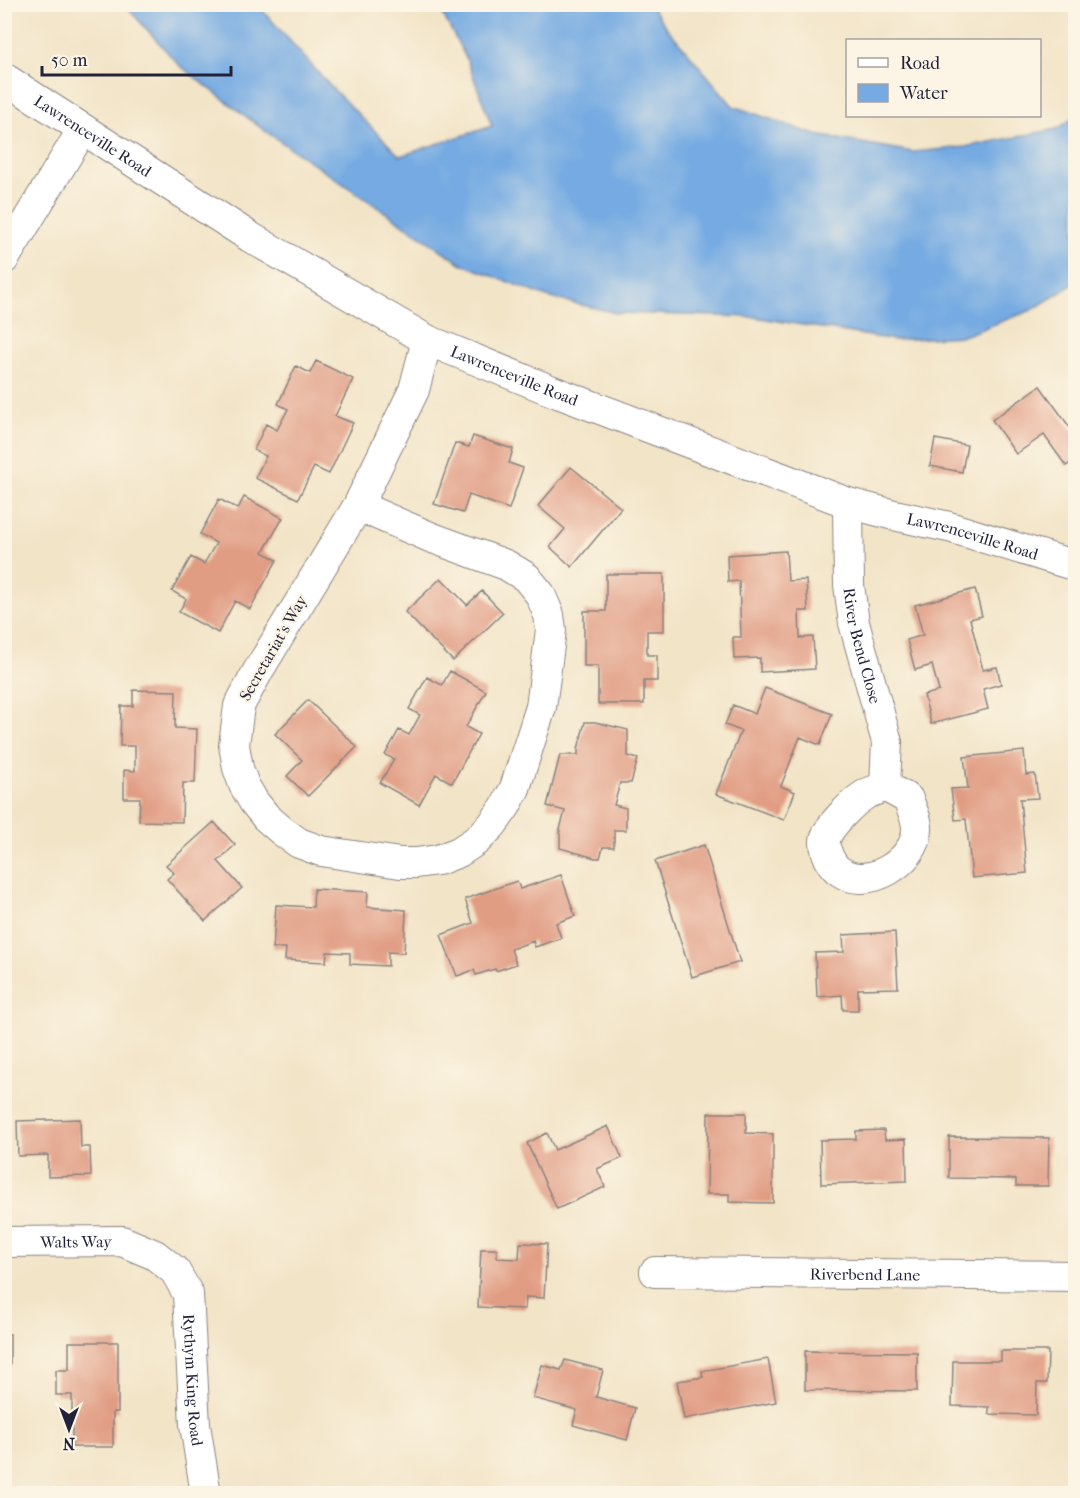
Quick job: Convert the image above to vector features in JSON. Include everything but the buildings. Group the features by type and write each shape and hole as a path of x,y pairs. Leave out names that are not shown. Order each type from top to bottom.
{"street":[{"name":"Lawrenceville Road","path":"4,78 250,237 427,340 550,390 848,503 949,527 1076,566"},
{"path":"4,259 83,129"},
{"name":"Secretariat's Way","path":"357,506 430,537 506,565 526,577 533,585 540,594 549,615 551,630 541,707 515,788 492,825 477,840 459,852 438,860 400,863 321,851 299,843 266,817 254,802 244,785 238,768 234,745 239,706 357,506 414,390 427,340"},
{"name":"River Bend Close","path":"848,503 849,585 854,623 887,742 885,786"},
{"name":"Walts Way","path":"4,1242 122,1241 155,1255 175,1271"},
{"name":"Rythym King Road","path":"175,1271 188,1294 195,1425 206,1494"},
{"name":"Riverbend Lane","path":"655,1272 1076,1276"}],"water":[{"path":"125,5 258,5 331,87 400,156 492,126 467,60 438,5 650,5 733,106 816,135 913,152 965,147 1057,129 1075,117 1075,283 1032,310 963,336 894,340 754,317 616,313 547,297 462,264 265,131 179,65"}]}
